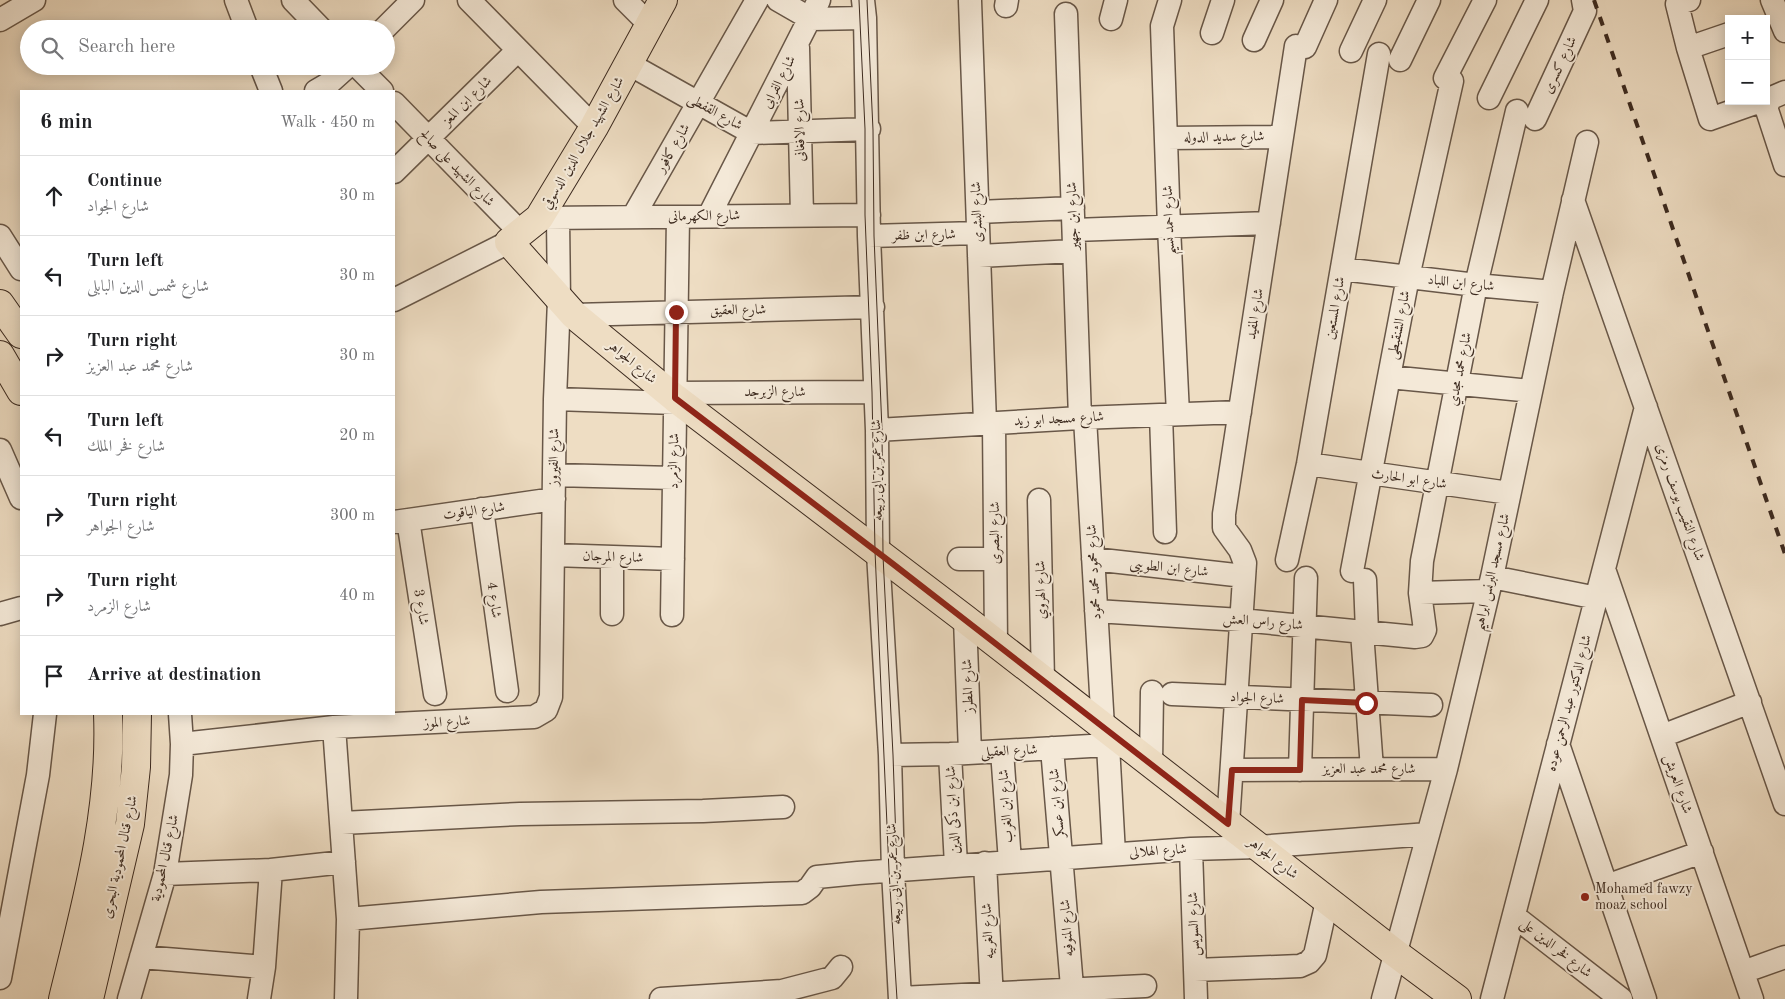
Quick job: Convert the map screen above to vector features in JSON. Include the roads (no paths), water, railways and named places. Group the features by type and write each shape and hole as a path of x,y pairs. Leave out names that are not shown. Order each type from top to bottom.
{"main road":[{"name":"شارع الشهيد جلال الدين الدسوقي","path":"532,228 594,126 663,0"},
{"name":"شارع الجواهر","path":"532,228 567,307 675,398 996,643 1043,680 1113,740 1151,764 1457,999"},
{"path":"0,304 20,333"},
{"path":"0,356 20,389"},
{"name":"شارع قنال المحمودية البحرى","path":"63,999 91,881 103,818 108,755 108,715"},
{"name":"شارع قنال المحمودية البحرى","path":"89,999 130,824 136,767 137,715"}],"street":[{"path":"0,20 34,0"},
{"path":"236,0 244,20"},
{"path":"293,0 308,20"},
{"path":"393,20 413,0"},
{"path":"469,0 594,126"},
{"path":"625,0 650,25"},
{"name":"شارع كافور","path":"633,217 757,0"},
{"path":"778,0 815,9 864,9"},
{"name":"شارع احمد نسيم","path":"1165,532 1169,415 1169,227 1162,26 1170,0"},
{"path":"1212,33 1223,0"},
{"path":"1254,40 1272,0"},
{"name":"شارع المفيد","path":"1228,824 1245,563 1240,550 1224,528 1224,514 1282,137 1300,46 1326,0"},
{"path":"1351,51 1375,0"},
{"path":"1400,60 1429,0"},
{"name":"شارع الشنقيطى","path":"1372,769 1366,703 1364,632 1359,575 1371,473 1448,79 1485,0"},
{"path":"1489,98 1537,0"},
{"name":"شارع البشرى","path":"970,1 979,256 990,423"},
{"path":"1683,2 1688,48 1710,119 1754,105"},
{"name":"شارع كسرى","path":"1526,115 1584,6"},
{"name":"شارع الفرابى","path":"709,216 815,9"},
{"name":"شارع عمر بن ابى ربيعه","path":"864,9 869,225 878,430 878,554 890,755 891,871 900,999"},
{"name":"شارع ابن جهير","path":"1064,9 1082,418"},
{"path":"1688,48 1725,35"},
{"name":"شارع الافغانى","path":"798,44 802,216"},
{"name":"شارع ابن المعز","path":"395,171 518,50"},
{"name":"شارع المستعين","path":"1287,560 1308,464 1379,54"},
{"name":"شارع القفطى","path":"629,64 752,133 868,130"},
{"path":"265,75 271,90"},
{"path":"318,90 338,75"},
{"path":"366,75 381,90"},
{"path":"1770,100 1784,156"},
{"name":"شارع الشهيد على صالح","path":"395,104 428,138 532,228"},
{"name":"شارع محمد مجدي","path":"1426,630 1420,593 1422,561 1476,285 1526,115"},
{"name":"شارع سديد الدوله","path":"1166,138 1282,137"},
{"name":"شارع مسجد البرنس ابراهيم","path":"1383,999 1446,769 1490,584 1530,391 1587,142"},
{"name":"شارع النقيب يوسف رمزى","path":"1573,200 1785,804"},
{"name":"شارع الكهرمانى","path":"532,228 633,217 709,216 802,216 869,225"},
{"name":"شارع الزمرد","path":"672,614 678,217"},
{"name":"شارع ابن ظفر","path":"869,225 978,223 1073,230 1269,223"},
{"path":"395,299 532,228"},
{"name":"شارع الفيروز","path":"532,228 567,307 555,399 550,697"},
{"name":"شارع ابن ظفر","path":"979,256 1073,230"},
{"path":"0,236 20,267"},
{"name":"شارع ابن اللباد","path":"1342,269 1552,292"},
{"name":"شارع العقيق","path":"567,307 676,312 873,307"},
{"path":"1389,376 1530,391"},
{"name":"شارع الزبرجد","path":"555,399 675,398 876,392"},
{"name":"شارع الدكتور عبد الرحمن عوده","path":"1492,999 1646,407"},
{"name":"شارع مسجد ابو زيد","path":"878,430 1082,418 1240,412"},
{"name":"شارع محمود محمد محمود","path":"1082,418 1096,611 1113,740 1114,854"},
{"name":"شارع البصرى","path":"990,423 996,643"},
{"path":"0,450 20,496"},
{"name":"شارع ابو الحارث","path":"1308,464 1509,493"},
{"path":"554,476 674,478"},
{"name":"شارع الياقوت","path":"401,521 554,499"},
{"name":"شارع الهروي","path":"1039,500 1043,680"},
{"name":"شارع 4","path":"482,509 507,691"},
{"name":"شارع 3","path":"401,521 435,694"},
{"name":"شارع المرجان","path":"553,556 673,559"},
{"path":"612,557 612,614"},
{"path":"959,559 995,559"},
{"name":"شارع ابن الطويبى","path":"1093,559 1244,576"},
{"name":"شارع العريش","path":"1604,569 1752,999"},
{"path":"1300,770 1306,578"},
{"path":"1420,593 1490,584 1596,598"},
{"path":"0,614 20,608"},
{"name":"شارع راس العش","path":"1096,611 1241,620 1416,638 1422,636 1426,630"},
{"name":"شارع المطرز","path":"960,754 965,619"},
{"name":"شارع الجواد","path":"1151,764 1162,693 1431,705"},
{"name":"شارع الموز","path":"182,744 334,727 534,717 546,710 550,697"},
{"path":"1662,736 1750,702"},
{"path":"0,978 6,915 38,775 45,715"},
{"name":"شارع قنال المحمودية","path":"129,999 165,874 181,775 180,715"},
{"path":"334,727 348,919 346,999"},
{"name":"شارع العقيلى","path":"890,755 960,754 1052,748 1113,740"},
{"path":"1558,744 1645,999"},
{"name":"شارع ابن عسكر","path":"1052,748 1062,858"},
{"name":"شارع ابن الغرب","path":"1002,751 1010,862"},
{"name":"شارع ابن ذكى الدين","path":"956,865 960,754"},
{"name":"شارع محمد عبد العزيز","path":"1232,770 1446,769"},
{"path":"342,823 520,814 704,811 783,807"},
{"name":"شارع الهلالى","path":"348,919 541,902 802,892 810,887 817,877 984,863 1191,849 1258,847 1428,834"},
{"name":"شارع السويس","path":"1191,849 1196,999"},
{"path":"1606,886 1702,852"},
{"name":"شارع المنوفيه","path":"1062,858 1072,994"},
{"path":"165,874 271,870 344,862"},
{"name":"شارع الغربيه","path":"984,863 992,996"},
{"path":"259,999 264,967 271,870"},
{"path":"1195,970 1300,966 1305,964 1315,955 1327,901"},
{"name":"شارع فخر الدين على","path":"1514,916 1621,999"},
{"path":"141,957 264,967"},
{"path":"1743,972 1785,957"},
{"path":"661,999 782,991 832,978 841,967"},
{"path":"900,999 1072,994 1145,986"}],"tram line":[{"path":"859,0 865,129 865,215 872,392 875,551 889,871 897,999"},
{"path":"867,0 882,430 883,556 898,899"}],"railway":[{"path":"1594,0 1785,554"}],"place":[{"name":"Mohamed fawzy moaz school","path":"1585,897"}]}
